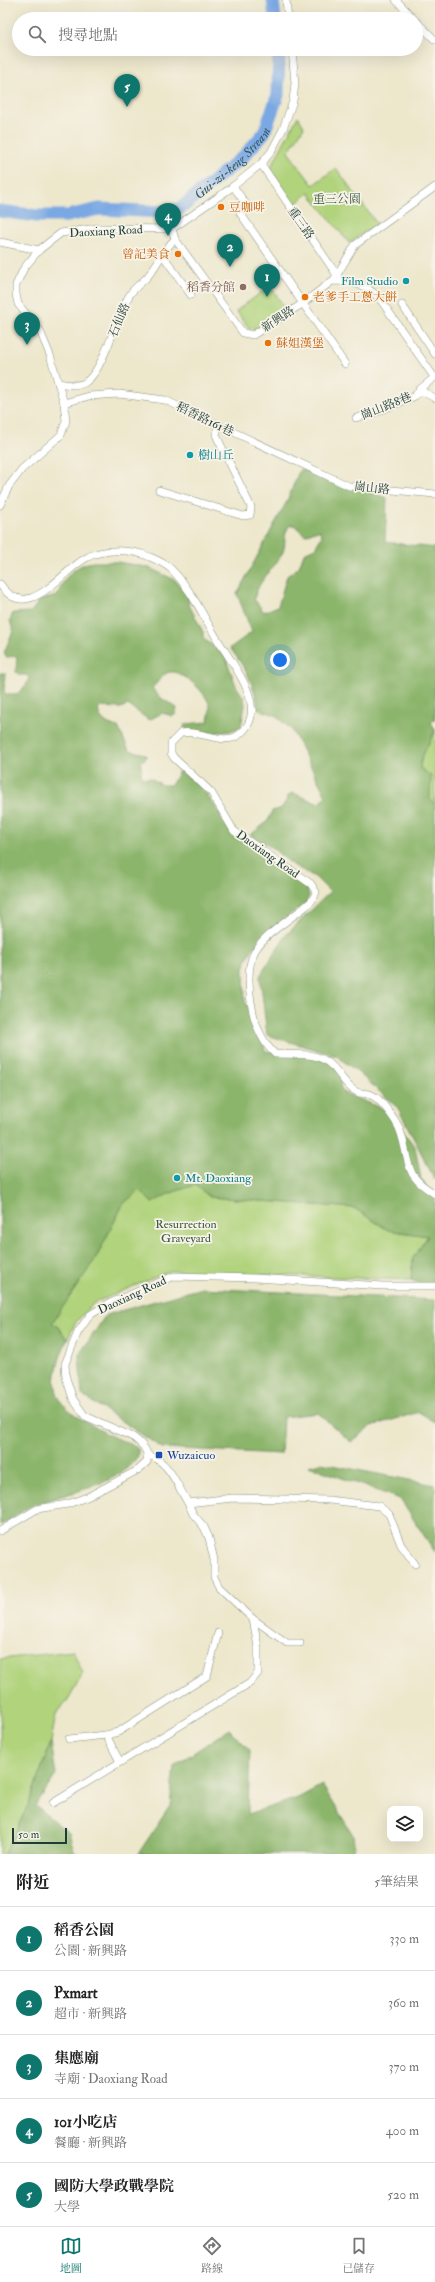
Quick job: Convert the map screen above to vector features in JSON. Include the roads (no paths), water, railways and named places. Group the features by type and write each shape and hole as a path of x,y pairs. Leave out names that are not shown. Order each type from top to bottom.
{"street":[{"path":"286,0 287,12"},
{"path":"396,0 407,12"},
{"path":"423,28 435,40"},
{"path":"172,229 233,186 261,164 271,152 283,129 292,101 295,83 293,56"},
{"name":"重三路","path":"261,164 337,279"},
{"path":"233,186 248,207 240,213 345,364"},
{"path":"435,188 355,245 337,279 354,283 371,290 390,312 435,377"},
{"name":"Daoxiang Road","path":"0,505 9,486 22,470 61,435 66,421 64,403 50,355 40,331 18,304 16,294 20,276 38,250 62,233 98,228 172,229"},
{"name":"新興路","path":"172,229 175,240 243,333 253,335 302,304 337,279"},
{"name":"石仙路","path":"58,383 77,385 87,382 98,366 129,295 149,275 166,247 175,240"},
{"path":"0,242 38,250"},
{"path":"162,254 191,295"},
{"path":"402,304 435,354"},
{"name":"崗山路8巷","path":"356,418 377,412 415,396 419,390 435,377"},
{"path":"419,390 435,398"},
{"name":"稻香路161巷","path":"64,403 88,396 104,395 151,397 187,409 218,426 338,481"},
{"path":"159,490 243,516 250,516 251,507 216,435 218,426"},
{"name":"崗山路","path":"338,481 349,486 435,494"},
{"name":"Daoxiang Road","path":"0,584 5,591 17,599 31,600 88,557 117,550 145,554 157,560 170,567 187,587 216,638 244,681 251,711 248,724 237,736 227,738 192,732 181,733 173,739 171,753 178,763 212,792 234,831 311,884 316,892 310,902 268,936 251,955 248,970 249,988 253,1014 258,1030 263,1041 275,1054 322,1057 332,1064 347,1084 357,1092 371,1095 381,1102 401,1133 406,1146 411,1171 416,1180 435,1194"},
{"name":"Daoxiang Road","path":"148,1455 144,1446 133,1437 85,1416 78,1409 69,1390 65,1364 73,1342 84,1322 100,1309 174,1276 255,1278 383,1286 435,1286"},
{"path":"0,1531 37,1509 68,1504 87,1497 144,1467 148,1455 158,1458 168,1469 193,1514 204,1527 209,1538 214,1560 214,1577 219,1587 253,1619 287,1643 300,1644"},
{"path":"188,1503 233,1498 329,1500 379,1506 389,1514 401,1545 415,1564"},
{"path":"53,1803 250,1683 258,1673 258,1648 253,1619"},
{"path":"69,1739 106,1735 118,1732 207,1676 218,1632"},
{"path":"106,1735 120,1762"}],"waterway":[{"name":"Gui-zi-keng Stream","path":"273,0 274,12"},
{"name":"Gui-zi-keng Stream","path":"0,211 37,216 67,216 99,209 165,212 181,208 244,156 264,133 278,95 279,56"}],"place":[{"name":"國防大學政戰學院","path":"127,107"},
{"name":"豆咖啡","path":"221,207"},
{"name":"101小吃店","path":"168,236"},
{"name":"曾記美食","path":"178,254"},
{"name":"Pxmart","path":"230,267"},
{"name":"Film Studio","path":"406,281"},
{"name":"稻香分館","path":"243,287"},
{"name":"稻香公園","path":"267,297"},
{"name":"老爹手工蔥大餅","path":"305,297"},
{"name":"蘇姐漢堡","path":"268,343"},
{"name":"集應廟","path":"27,345"},
{"name":"樹山丘","path":"190,455"},
{"name":"Mt. Daoxiang","path":"177,1178"},
{"name":"Wuzaicuo","path":"159,1455"}],"park label":[{"name":"重三公園","path":"337,199"},
{"name":"Resurrection Graveyard","path":"186,1231"}]}
